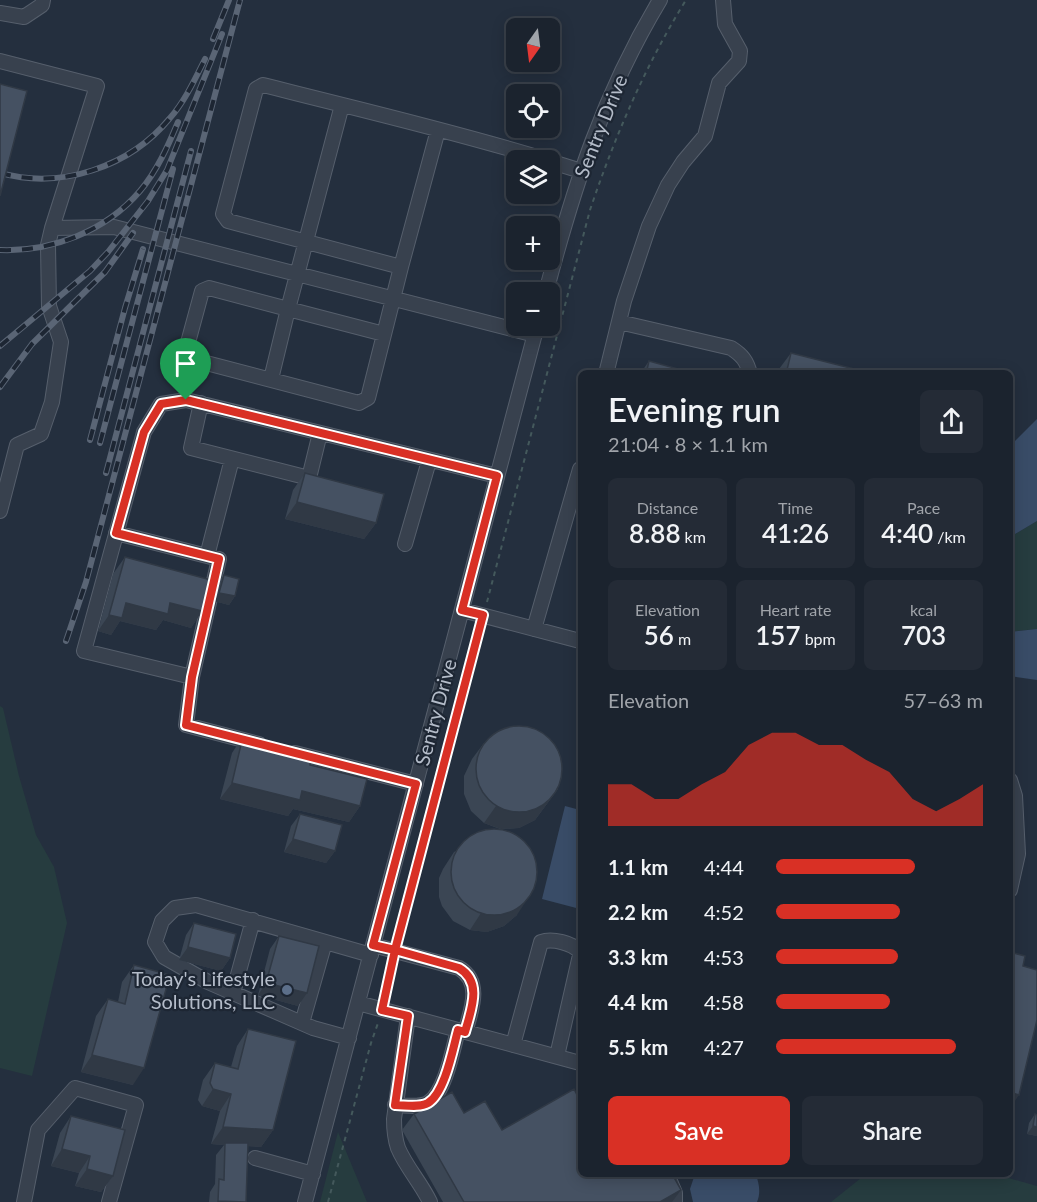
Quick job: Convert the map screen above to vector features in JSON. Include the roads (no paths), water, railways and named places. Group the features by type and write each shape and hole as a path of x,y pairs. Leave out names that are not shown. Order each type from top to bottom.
{"street":[{"path":"0,13 24,17 42,5 43,0"},
{"name":"Sentry Drive","path":"549,282 568,208 612,91 642,30 660,0"},
{"path":"607,370 619,322 649,226 668,184 705,136 719,83 739,61 740,51 725,24 723,0"},
{"path":"0,61 97,86 48,245 49,306 61,342 52,402 40,434 17,445 0,511"},
{"path":"401,267 228,221 223,214 256,89 262,85 509,150"},
{"path":"271,379 342,105"},
{"path":"384,334 208,288 202,291 186,350 191,358 359,403 368,399 438,130"},
{"path":"560,165 581,171"},
{"path":"52,228 114,227 393,298 506,323"},
{"path":"619,322 731,348 747,362 749,370"},
{"name":"Sentry Drive","path":"305,1202 534,336"},
{"path":"192,677 84,651 144,432 161,404 186,400 201,403 497,476"},
{"path":"201,403 191,448 232,459 309,478 320,433"},
{"path":"207,556 232,459"},
{"path":"405,544 429,460"},
{"path":"534,629 578,476"},
{"path":"116,533 219,559 192,677 186,725 416,784"},
{"path":"462,610 578,640"},
{"path":"1013,790 1018,854 1013,876"},
{"path":"349,1038 302,1023 233,993 208,982 164,957 155,942 162,921 176,908 196,905 325,942 372,950 395,950 459,968 465,972 472,983 474,998 436,1095 428,1103 418,1106 395,1105"},
{"path":"233,993 253,920"},
{"path":"513,1045 541,942 551,940 574,946 578,951"},
{"path":"302,1023 325,942"},
{"path":"557,1056 578,963"},
{"path":"358,1003 578,1062"},
{"path":"408,1016 394,1119 399,1149 430,1202"},
{"path":"24,1202 38,1130 75,1088 136,1105 109,1202"},
{"path":"255,1158 313,1174"},
{"path":"668,1177 675,1193 675,1202"}],"water":[{"path":"1037,419 1037,521 1013,535 1013,443"},
{"path":"1037,629 1037,680 1013,676 1013,632"},
{"path":"565,806 578,809 578,908 542,899"},
{"path":"694,1177 757,1177 759,1195 757,1202 693,1202 690,1189"}],"railway":[{"path":"213,39 229,0"},
{"path":"66,641 86,582 240,0"},
{"path":"0,346 90,271 148,201 167,170 222,34"},
{"path":"0,173 23,178 70,176 93,170 135,150 170,118 185,97 205,59"},
{"path":"0,250 20,250 58,243 94,228 111,217 140,191 152,175 178,122"},
{"path":"106,473 191,151"},
{"path":"100,443 173,169"},
{"path":"0,387 32,344 105,272 133,233"},
{"path":"90,440 143,249"}],"place":[{"name":"Today's Lifestyle Solutions, LLC","path":"287,990"}]}
